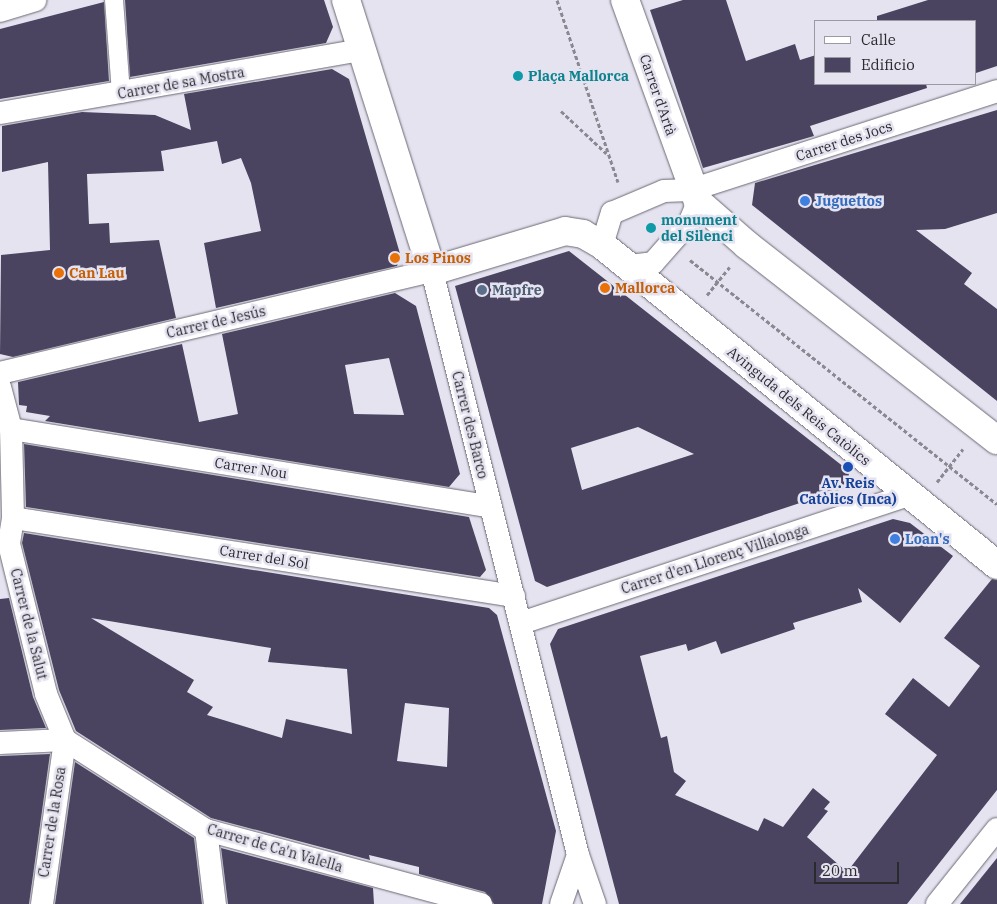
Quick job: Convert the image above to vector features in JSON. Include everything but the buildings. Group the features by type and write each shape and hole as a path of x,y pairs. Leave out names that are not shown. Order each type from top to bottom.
{"main road":[{"name":"Carrer des Barco","path":"346,0 432,271"},
{"name":"Carrer d'Artà","path":"625,0 695,196"},
{"path":"695,196 747,245 989,433"},
{"name":"Avinguda dels Reis Catòlics","path":"432,271 565,231 602,245 997,565"}],"street":[{"path":"4,9 36,0"},
{"path":"114,0 121,94"},
{"name":"Carrer de sa Mostra","path":"0,113 121,94 362,50"},
{"name":"Carrer des Jocs","path":"602,245 612,213 664,191 695,196 997,91"},
{"path":"629,266 653,263 690,221 695,196"},
{"name":"Carrer de Jesús","path":"0,373 432,271"},
{"name":"Carrer des Barco","path":"432,271 490,506 522,623 578,855 595,904"},
{"name":"Carrer de la Salut","path":"0,387 11,429 13,518 9,544 46,694 64,740"},
{"name":"Carrer Nou","path":"11,429 490,506"},
{"name":"Carrer d'en Llorenç Villalonga","path":"522,623 914,499"},
{"name":"Carrer del Sol","path":"13,518 514,596"},
{"path":"0,743 64,740"},
{"name":"Carrer de Ca'n Valella","path":"64,740 206,830 481,904"},
{"name":"Carrer de la Rosa","path":"42,904 64,740"},
{"path":"937,904 997,828"},
{"path":"206,830 215,904"},
{"path":"561,904 578,855"}],"path":[{"path":"560,111 607,154"},
{"path":"689,317 747,245"},
{"path":"914,499 989,433"}],"place":[{"name":"Plaça Mallorca","path":"518,76"},
{"name":"Juguettos","path":"805,201"},
{"name":"monument del Silenci","path":"651,228"},
{"name":"Los Pinos","path":"395,258"},
{"name":"Can Lau","path":"59,273"},
{"name":"Mallorca","path":"605,288"},
{"name":"Mapfre","path":"482,290"},
{"name":"Av. Reis Catòlics (Inca)","path":"848,467"},
{"name":"Loan's","path":"895,539"}]}
